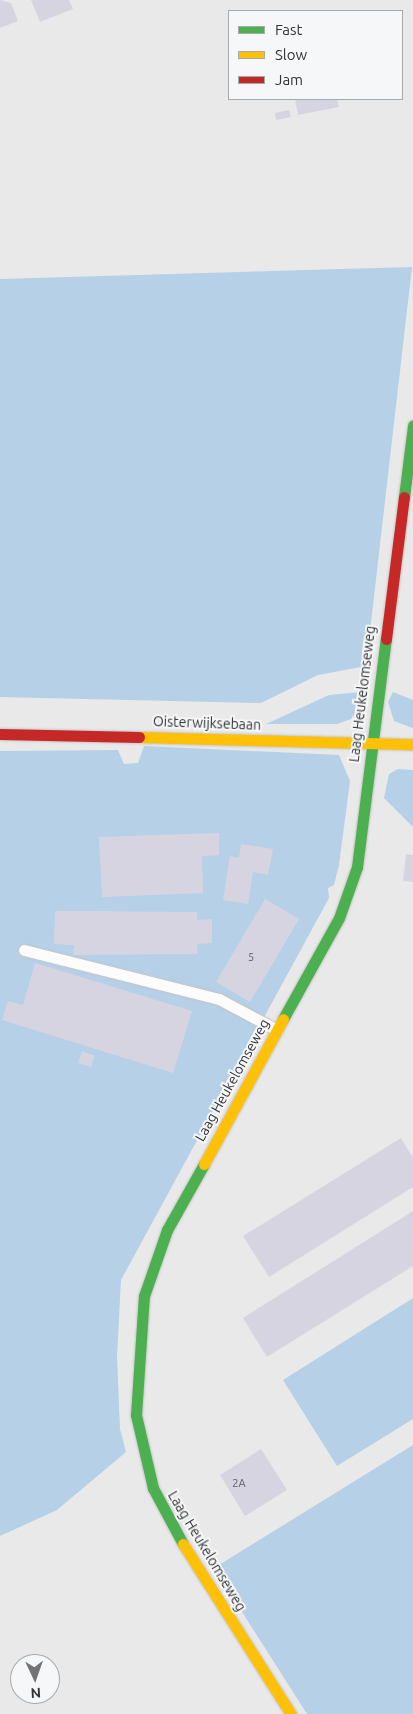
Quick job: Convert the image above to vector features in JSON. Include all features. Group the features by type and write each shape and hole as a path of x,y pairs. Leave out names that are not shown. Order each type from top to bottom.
{"street":[{"name":"Laag Heukelomseweg","path":"290,1714 169,1522 142,1456 136,1415 144,1296 152,1264 350,890 358,867 370,744 413,426"},
{"name":"Oisterwijksebaan","path":"0,734 413,744"}],"lane":[{"path":"24,950 219,999 277,1030"}],"shaded area":[{"path":"412,267 366,666 318,675 261,703 0,697 0,279"},
{"path":"361,692 359,707 351,719 337,724 266,724 329,695"},
{"path":"393,692 413,700 413,728 394,721 388,702"},
{"path":"144,746 339,755 350,781 339,865 334,885 328,888 329,898 121,1280 117,1357 120,1429 126,1452 57,1510 0,1536 0,751 118,750 124,764 138,763"},
{"path":"398,769 413,770 413,827 384,798 389,774"},
{"path":"413,1298 413,1419 337,1466 283,1380"},
{"path":"413,1445 413,1714 307,1714 214,1568"}],"building":[{"path":"0,0 11,3 18,21 0,28"},
{"path":"31,0 69,0 73,9 40,22"},
{"path":"295,100 337,100 339,107 298,115"},
{"path":"289,110 291,117 276,120 275,113"},
{"path":"219,833 219,855 202,856 203,893 102,897 99,837"},
{"path":"241,844 273,849 268,875 253,872 248,904 223,900 230,856 239,858"},
{"path":"406,854 413,855 413,882 403,881"},
{"path":"265,899 299,919 250,1002 216,982"},
{"path":"55,911 197,912 197,920 212,919 212,943 197,944 198,954 73,955 74,945 54,944"},
{"path":"35,963 192,1011 173,1073 2,1020 8,1001 23,1005"},
{"path":"82,1051 95,1056 91,1067 78,1063"},
{"path":"401,1138 413,1158 413,1187 269,1277 243,1236"},
{"path":"413,1211 413,1266 267,1357 243,1318"},
{"path":"261,1449 287,1490 245,1516 220,1475"}],"traffic: fast":[{"path":"404,497 413,426"},
{"path":"283,1019 339,918 357,867 386,639"},
{"path":"183,1544 153,1488 136,1415 144,1296 167,1230 204,1164"}],"traffic: slow":[{"path":"139,737 413,744"},
{"path":"204,1164 283,1019"},
{"path":"183,1544 291,1714"}],"traffic: jam":[{"path":"386,639 404,497"},
{"path":"0,734 139,737"}]}
